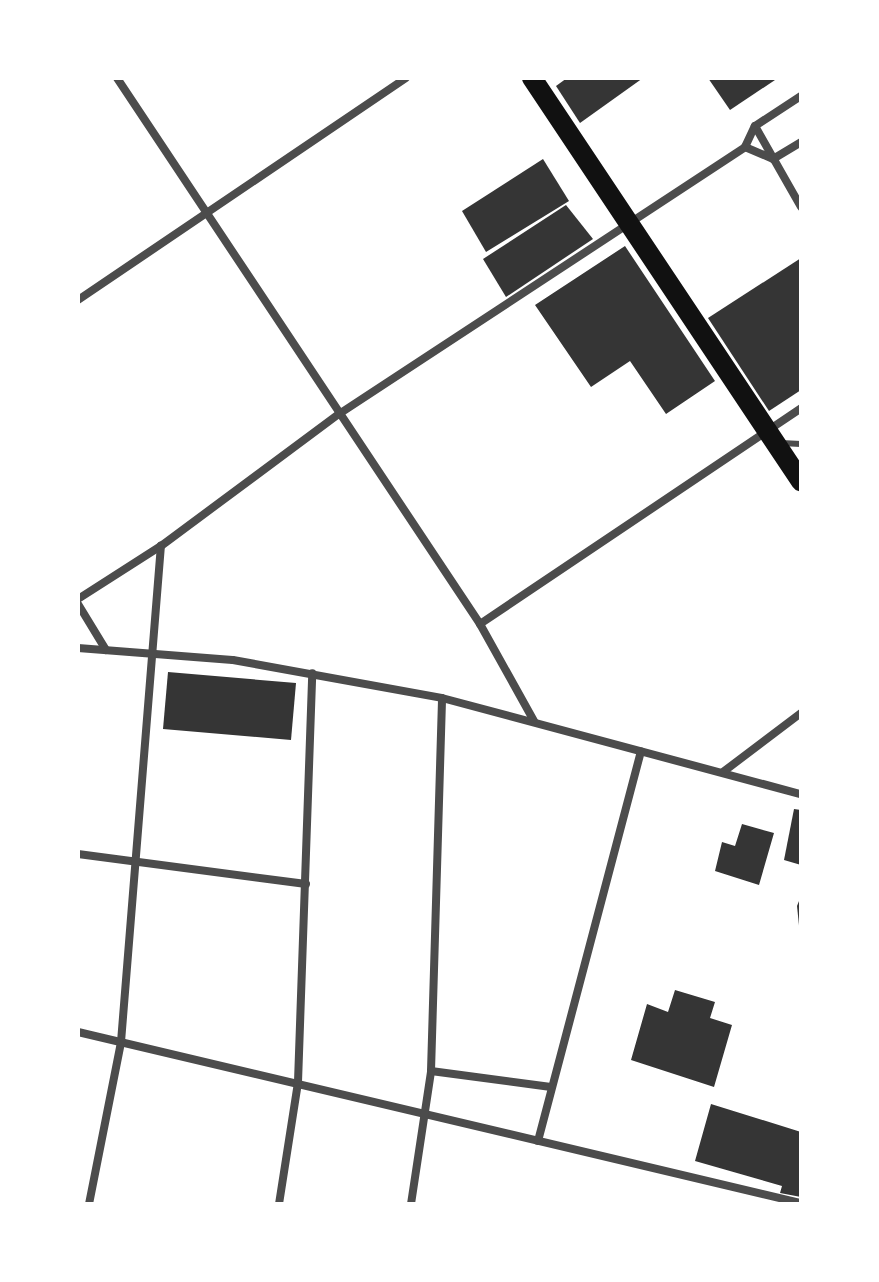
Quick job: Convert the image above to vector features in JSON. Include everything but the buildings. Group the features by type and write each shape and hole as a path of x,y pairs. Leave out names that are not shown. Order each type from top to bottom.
{"main road":[{"path":"532,78 801,481"}],"street":[{"path":"117,78 480,624 534,721"},
{"path":"78,300 406,78"},
{"path":"106,650 78,602 161,546 339,414 745,147 755,126 801,96"},
{"path":"755,126 801,207"},
{"path":"773,159 801,142"},
{"path":"745,147 773,159"},
{"path":"480,624 772,436 801,408"},
{"path":"89,1204 121,1042 161,546"},
{"path":"78,648 312,673 442,698 801,794"},
{"path":"279,1204 298,1082 312,673"},
{"path":"411,1204 428,1112 431,1071 442,698"},
{"path":"723,772 801,713"},
{"path":"538,1141 641,751"},
{"path":"78,854 306,884"},
{"path":"78,1032 428,1112 801,1203"},
{"path":"431,1071 551,1087"}],"lane":[{"path":"772,436 801,444"}]}
